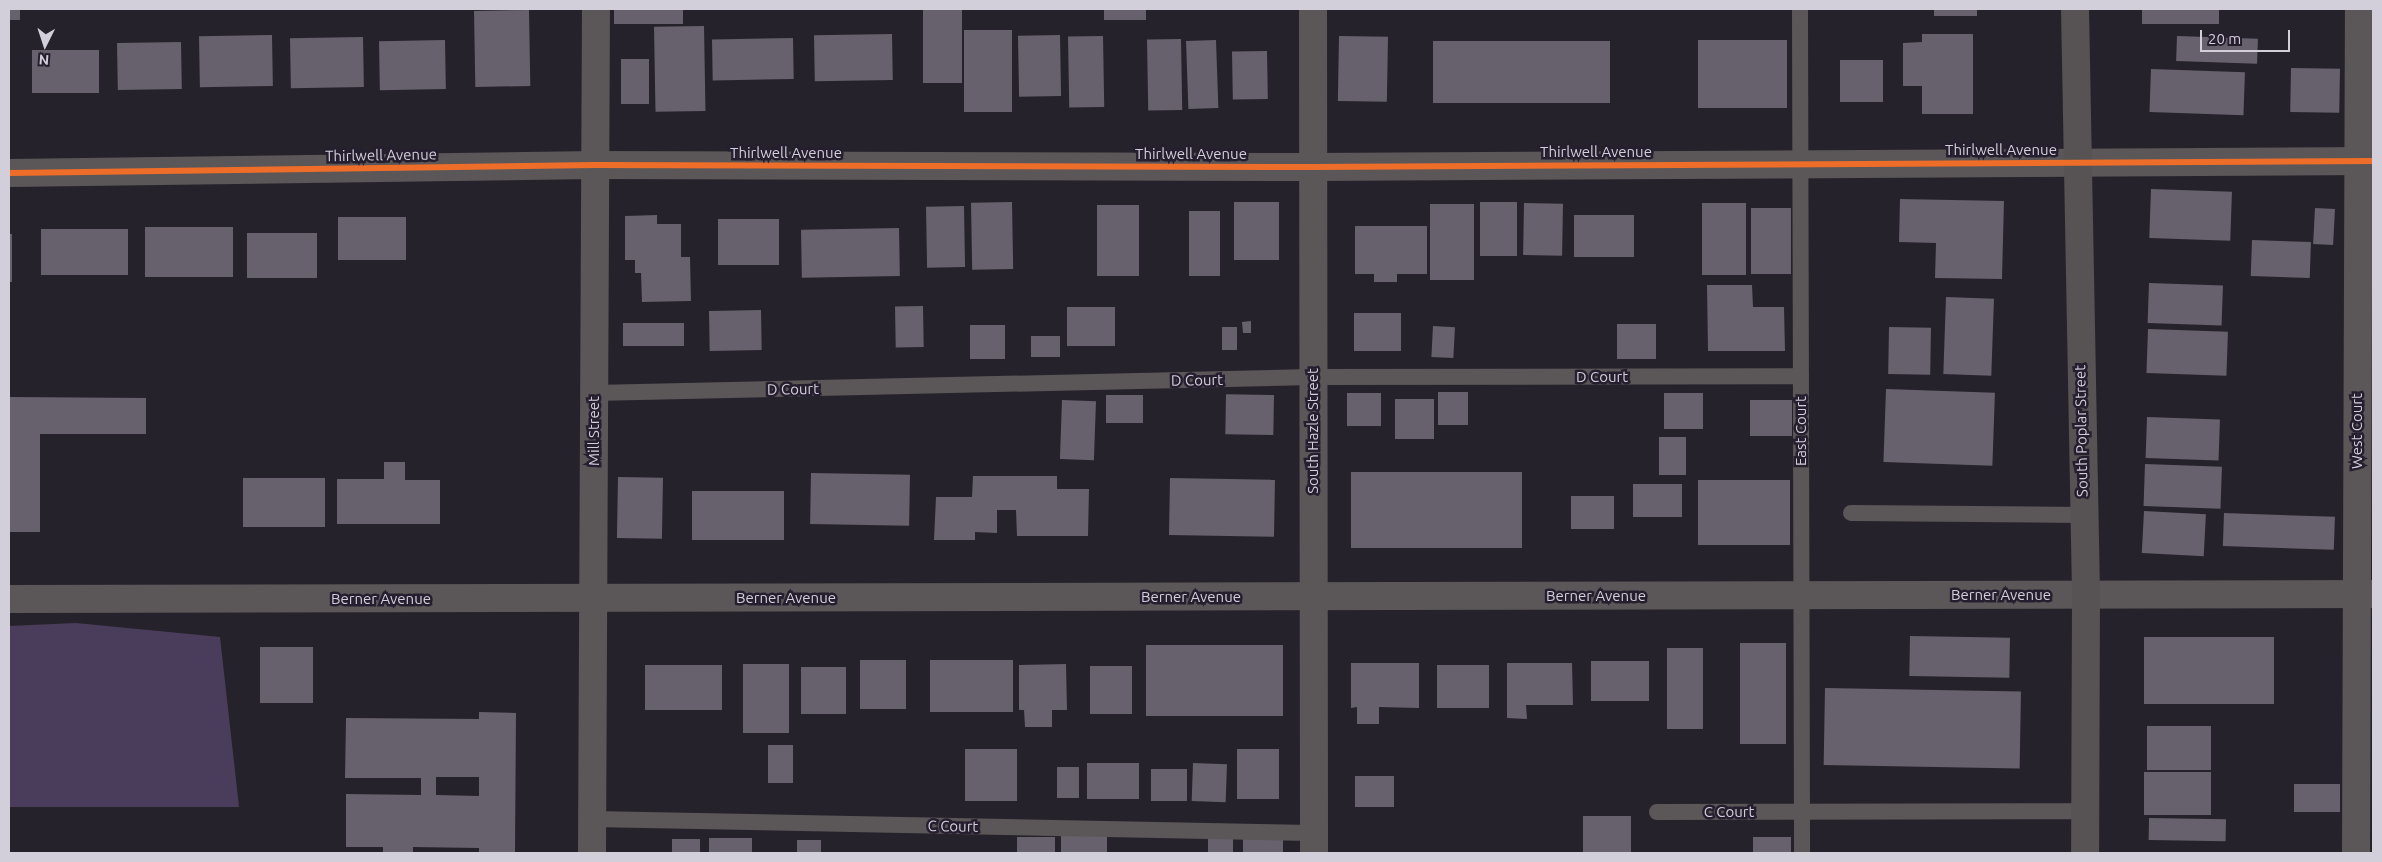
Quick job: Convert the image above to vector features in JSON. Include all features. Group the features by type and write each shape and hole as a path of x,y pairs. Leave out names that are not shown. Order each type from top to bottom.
{"main road":[{"name":"South Poplar Street","path":"2075,9 2076,162 2086,595 2085,853"}],"street":[{"name":"Mill Street","path":"592,853 596,9"},
{"name":"South Hazle Street","path":"1312,9 1314,843"},
{"name":"West Court","path":"2356,853 2364,820 2365,594 2366,161 2359,9"},
{"name":"Thirlwell Avenue","path":"9,172 595,165 1313,166 2366,161"},
{"name":"Berner Avenue","path":"9,599 2365,594"}],"lane":[{"name":"East Court","path":"1800,9 1802,853"},
{"name":"D Court","path":"594,393 1313,377 1801,376"},
{"path":"1851,513 2083,516"},
{"name":"C Court","path":"1657,812 2085,811"},
{"name":"C Court","path":"592,819 1314,843"}],"shaded area":[{"path":"76,623 220,637 239,807 9,807 9,626"}],"building":[{"path":"9,9 20,9 20,20 9,20"},
{"path":"614,9 683,9 683,24 614,24"},
{"path":"923,9 962,9 962,83 923,83"},
{"path":"1104,9 1146,9 1146,20 1104,20"},
{"path":"1934,9 1977,9 1977,16 1934,16"},
{"path":"2142,9 2219,9 2219,24 2142,24"},
{"path":"529,10 530,86 475,87 474,11"},
{"path":"704,26 705,111 655,112 654,27"},
{"path":"964,30 1012,30 1012,112 964,112"},
{"path":"892,34 893,80 815,81 814,35"},
{"path":"1922,34 1973,34 1973,114 1922,114 1922,86 1903,86 1903,43 1922,42"},
{"path":"272,35 273,86 200,87 199,36"},
{"path":"1060,35 1061,96 1019,97 1018,36"},
{"path":"1103,36 1104,107 1069,108 1068,37"},
{"path":"1339,36 1388,37 1387,102 1338,101"},
{"path":"2177,36 2258,39 2257,64 2176,61"},
{"path":"363,37 364,87 291,88 290,38"},
{"path":"793,38 794,79 713,80 712,39"},
{"path":"1181,39 1182,110 1148,111 1147,40"},
{"path":"445,40 446,89 380,90 379,41"},
{"path":"1216,40 1218,108 1188,109 1186,41"},
{"path":"1698,40 1787,40 1787,108 1698,108"},
{"path":"1433,41 1610,41 1610,103 1433,103"},
{"path":"181,42 182,89 118,90 117,43"},
{"path":"32,50 99,50 99,93 32,93"},
{"path":"1267,51 1268,99 1233,100 1232,52"},
{"path":"621,59 649,59 649,104 621,104"},
{"path":"1840,60 1883,60 1883,102 1840,102"},
{"path":"2291,68 2340,69 2339,113 2290,112"},
{"path":"2151,69 2245,72 2243,115 2149,112"},
{"path":"2151,189 2232,192 2230,241 2149,238"},
{"path":"1900,199 2004,201 2002,279 1935,278 1936,243 1899,242"},
{"path":"1012,202 1013,269 972,270 971,203"},
{"path":"1234,202 1279,202 1279,260 1234,260"},
{"path":"1480,202 1517,202 1517,256 1480,256"},
{"path":"1524,203 1563,204 1562,256 1523,255"},
{"path":"1702,203 1746,203 1746,275 1702,275"},
{"path":"1430,204 1474,204 1474,280 1430,280"},
{"path":"1097,205 1139,205 1139,276 1097,276"},
{"path":"964,206 965,267 927,268 926,207"},
{"path":"1751,208 1791,208 1791,274 1751,274"},
{"path":"2315,208 2335,209 2333,245 2313,244"},
{"path":"2371,208 2373,208 2373,283 2368,283"},
{"path":"1189,211 1220,211 1220,276 1189,276"},
{"path":"657,215 657,224 681,224 681,257 690,257 691,301 642,302 641,273 635,273 635,260 625,260 625,216"},
{"path":"1574,215 1634,215 1634,257 1574,257"},
{"path":"338,217 406,217 406,260 338,260"},
{"path":"718,219 779,219 779,265 718,265"},
{"path":"1355,226 1427,226 1427,274 1397,274 1397,282 1374,282 1374,274 1355,274"},
{"path":"145,227 233,227 233,277 145,277"},
{"path":"899,228 900,276 802,278 801,230"},
{"path":"41,229 128,229 128,275 41,275"},
{"path":"247,233 317,233 317,278 247,278"},
{"path":"9,234 12,234 12,282 9,282"},
{"path":"2252,240 2311,242 2310,278 2251,276"},
{"path":"2149,283 2223,286 2222,326 2148,323"},
{"path":"1707,285 1752,285 1753,307 1784,307 1785,351 1708,351"},
{"path":"1946,297 1994,299 1991,376 1943,374"},
{"path":"895,306 923,306 924,347 896,347"},
{"path":"1067,307 1115,307 1115,346 1067,346"},
{"path":"761,310 762,350 710,351 709,311"},
{"path":"1354,313 1401,313 1401,351 1354,351"},
{"path":"1251,321 1251,333 1243,333 1242,322"},
{"path":"623,323 684,323 684,346 623,346"},
{"path":"1617,324 1656,324 1656,359 1617,359"},
{"path":"970,325 1005,325 1005,359 970,359"},
{"path":"1433,326 1455,327 1453,358 1431,357"},
{"path":"1222,327 1237,327 1237,350 1222,350"},
{"path":"1889,327 1931,328 1930,375 1888,374"},
{"path":"2148,329 2228,332 2226,376 2146,373"},
{"path":"1031,336 1060,336 1060,357 1031,357"},
{"path":"1886,389 1995,393 1992,466 1883,462"},
{"path":"1438,392 1468,392 1468,425 1438,425"},
{"path":"1347,393 1381,393 1381,426 1347,426"},
{"path":"1664,393 1703,393 1703,429 1664,429"},
{"path":"1226,394 1274,395 1273,435 1225,434"},
{"path":"1106,395 1143,395 1143,423 1106,423"},
{"path":"9,397 146,398 146,434 40,434 40,532 9,532"},
{"path":"1395,399 1434,399 1434,439 1395,439"},
{"path":"1062,400 1096,401 1094,460 1060,459"},
{"path":"1750,400 1792,400 1792,436 1750,436"},
{"path":"2147,417 2220,420 2219,461 2146,458"},
{"path":"1659,437 1686,437 1686,475 1659,475"},
{"path":"384,462 405,462 405,480 440,480 440,524 337,524 337,479 384,479"},
{"path":"2145,464 2222,467 2220,509 2144,506"},
{"path":"1351,472 1522,472 1522,548 1351,548"},
{"path":"811,473 910,475 909,526 810,524"},
{"path":"973,476 1057,476 1057,489 1089,489 1088,536 1017,536 1016,510 997,510 997,533 975,532 975,540 934,540 936,497 972,497"},
{"path":"618,477 663,478 662,539 617,538"},
{"path":"243,478 325,478 325,527 243,527"},
{"path":"1170,478 1275,480 1274,537 1169,535"},
{"path":"1698,480 1790,480 1790,545 1698,545"},
{"path":"1633,484 1682,484 1682,517 1633,517"},
{"path":"692,491 784,491 784,540 692,540"},
{"path":"1571,496 1614,496 1614,529 1571,529"},
{"path":"2144,511 2206,514 2204,556 2142,553"},
{"path":"2224,513 2335,517 2334,550 2223,546"},
{"path":"1910,636 2010,638 2009,678 1909,676"},
{"path":"2144,637 2274,637 2274,704 2144,704"},
{"path":"1740,643 1786,643 1786,744 1740,744"},
{"path":"1146,645 1283,645 1283,716 1146,716"},
{"path":"260,647 313,647 313,703 260,703"},
{"path":"1667,648 1703,648 1703,729 1667,729"},
{"path":"860,660 906,660 906,709 860,709"},
{"path":"930,660 1013,660 1013,712 930,712"},
{"path":"1591,661 1649,661 1649,701 1591,701"},
{"path":"1351,663 1419,663 1419,708 1379,707 1379,724 1357,724 1357,707 1351,708"},
{"path":"1507,663 1572,663 1573,705 1526,705 1527,719 1507,718"},
{"path":"743,664 789,664 789,733 743,733"},
{"path":"1066,664 1067,710 1052,710 1052,727 1025,727 1024,710 1019,710 1019,665"},
{"path":"645,665 722,665 722,710 645,710"},
{"path":"1437,665 1489,665 1489,708 1437,708"},
{"path":"1090,666 1132,666 1132,714 1090,714"},
{"path":"801,667 846,667 846,714 801,714"},
{"path":"1825,688 2021,691 2020,768 1824,765"},
{"path":"479,712 516,713 515,853 479,853 479,848 413,847 413,853 383,853 383,847 346,847 346,794 421,795 421,778 345,778 346,718 479,719","holes":["436,777 479,777 479,796 436,795"]},
{"path":"2147,726 2211,726 2211,770 2147,770"},
{"path":"768,745 793,745 793,783 768,783"},
{"path":"965,749 1017,749 1017,801 965,801"},
{"path":"1237,749 1279,749 1279,799 1237,799"},
{"path":"1087,763 1139,763 1139,799 1087,799"},
{"path":"1193,763 1227,764 1226,802 1192,801"},
{"path":"1057,767 1079,767 1079,798 1057,798"},
{"path":"1151,769 1187,769 1187,801 1151,801"},
{"path":"2144,772 2211,772 2211,815 2144,815"},
{"path":"1355,776 1394,776 1394,807 1355,807"},
{"path":"2294,784 2340,784 2340,812 2294,812"},
{"path":"1583,816 1631,816 1631,852 1583,852"},
{"path":"2149,818 2226,819 2226,841 2149,840"},
{"path":"1061,836 1107,836 1107,853 1061,853"},
{"path":"1208,836 1233,836 1233,853 1208,853"},
{"path":"1017,837 1055,837 1055,853 1017,853"},
{"path":"1243,837 1283,837 1283,853 1243,853"},
{"path":"1753,837 1791,837 1791,853 1753,853"},
{"path":"709,838 752,838 752,853 709,853"},
{"path":"672,839 700,839 700,853 672,853"},
{"path":"797,840 821,840 821,853 797,853"}],"cycle path":[{"path":"9,173 595,165 1313,167 2373,161"}]}
